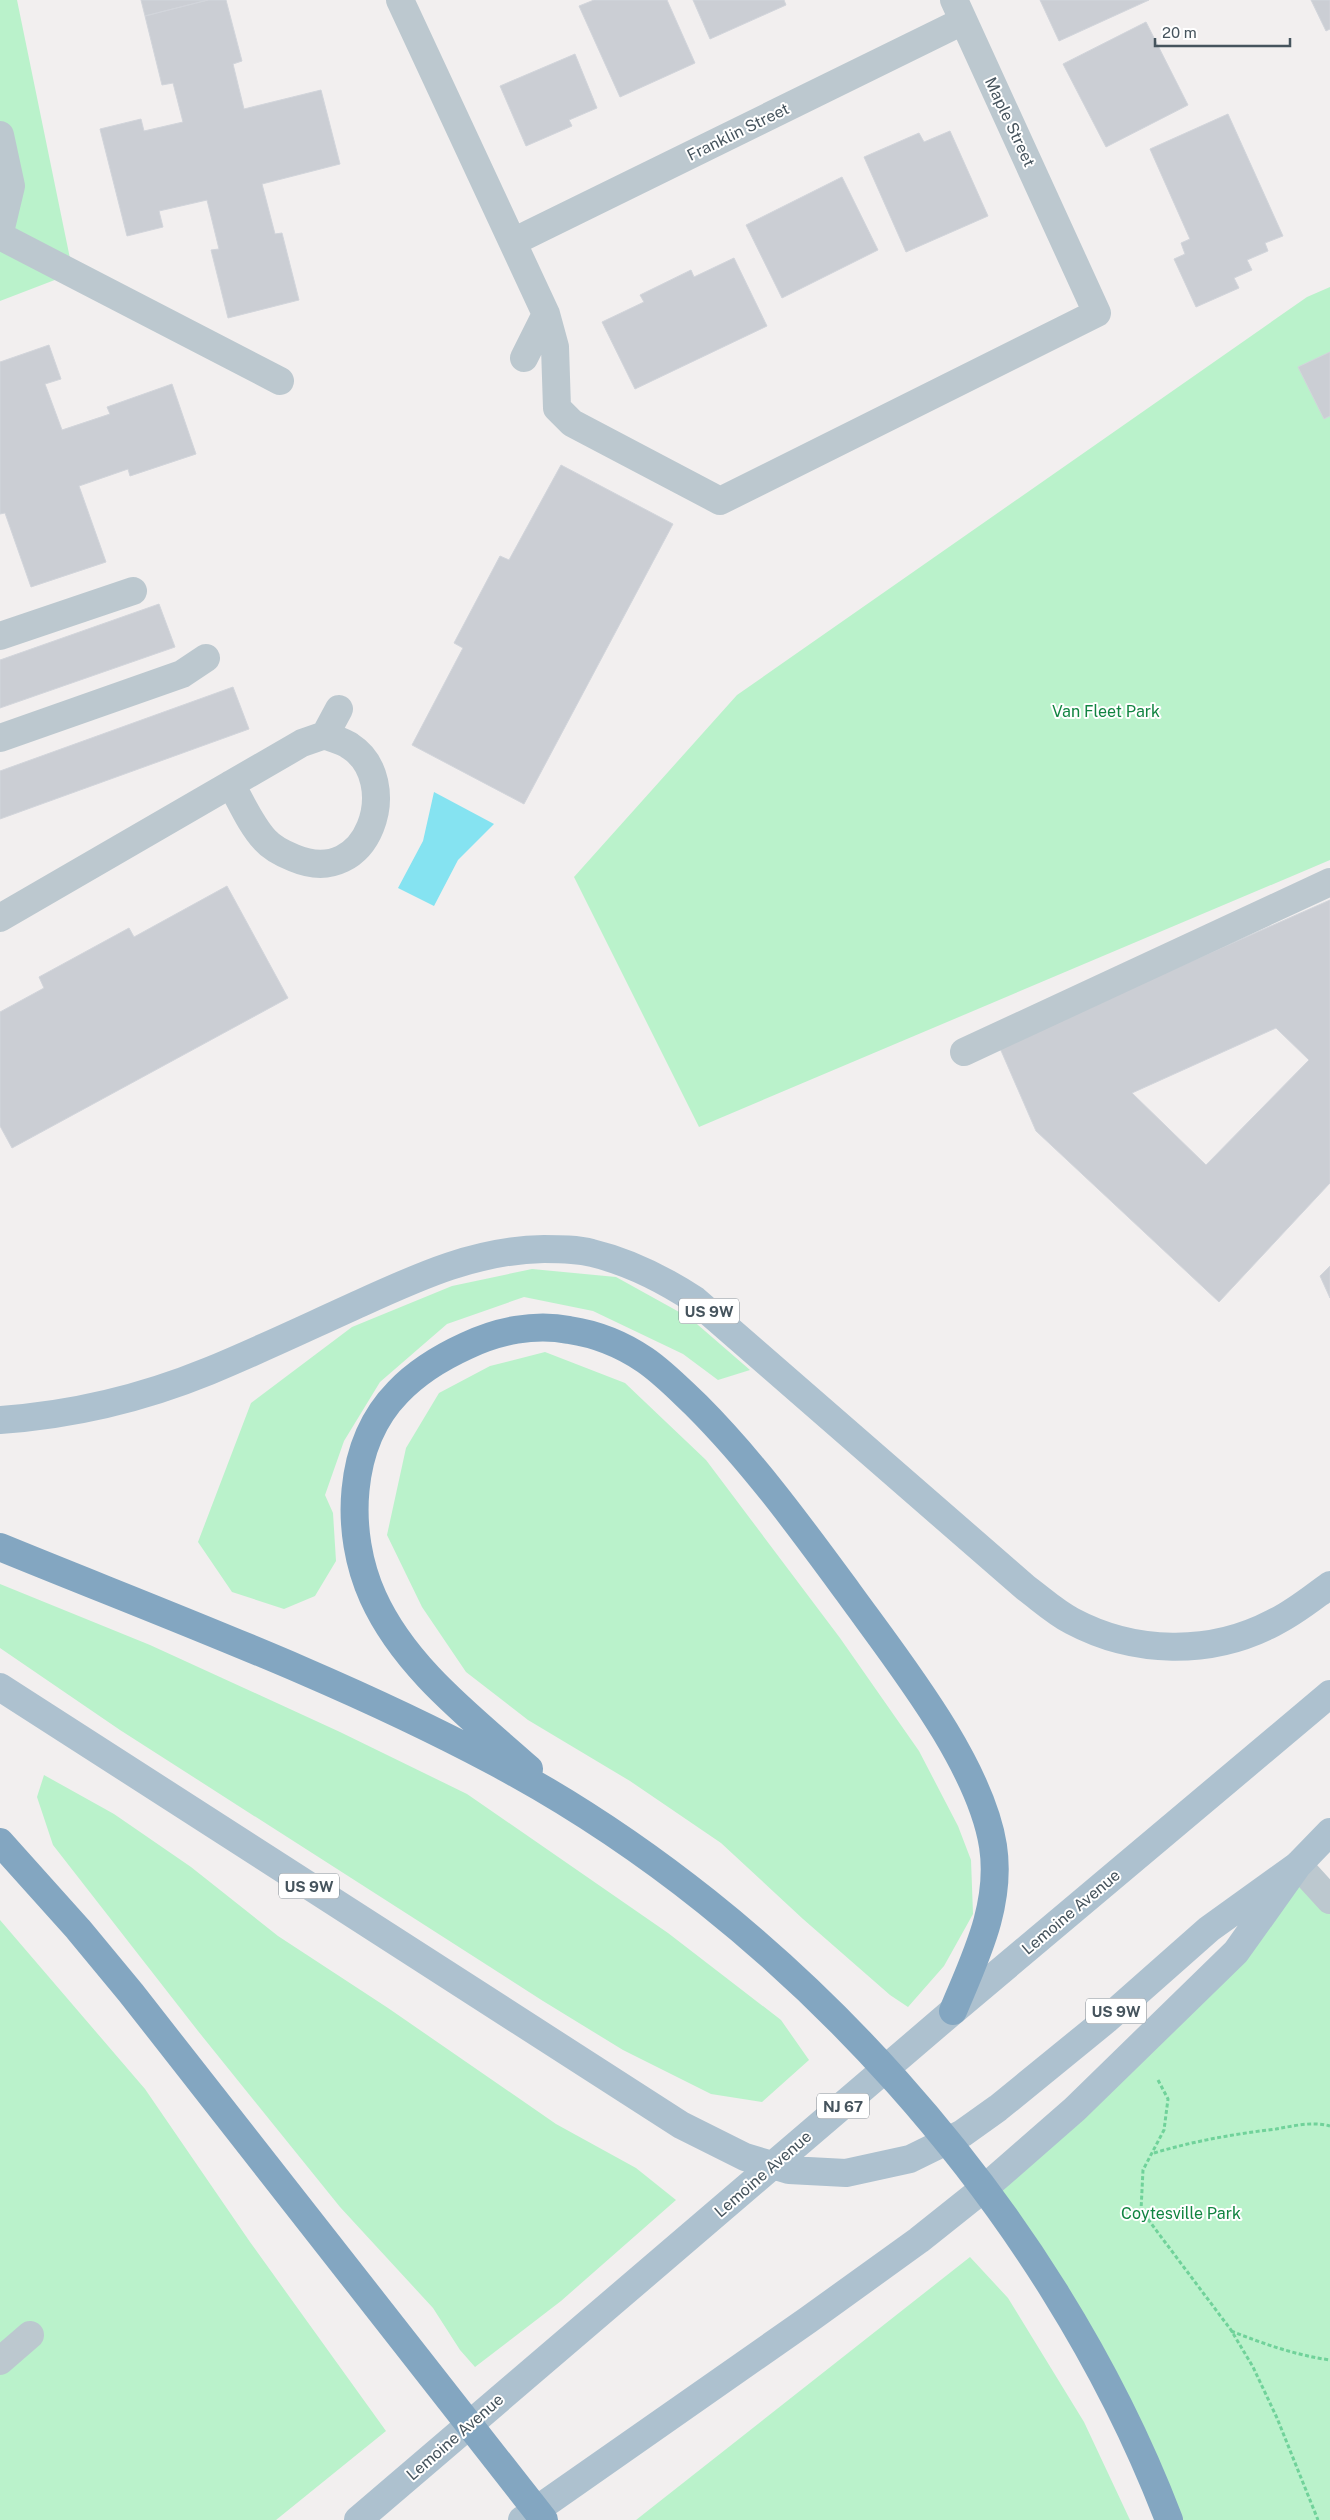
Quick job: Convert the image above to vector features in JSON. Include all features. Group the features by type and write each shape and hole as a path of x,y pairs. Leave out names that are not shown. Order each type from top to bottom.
{"highway":[{"path":"571,1807 442,1690 406,1651 373,1598 363,1571 354,1515 356,1487 367,1444 382,1412 398,1392 424,1370 449,1354 504,1332 535,1327 566,1329 596,1336 622,1347 645,1360 689,1398 736,1449 827,1564 916,1688 948,1738 980,1801 989,1825 995,1869 993,1896 987,1926 953,2011"},
{"path":"0,1548 270,1658 380,1706 496,1763 571,1807 652,1861 731,1923 801,1985 851,2034 937,2128 984,2186 1051,2286 1100,2371 1123,2415 1169,2520"},
{"path":"0,1842 78,1930 142,2007 544,2520"}],"main road":[{"name":"US 9W","path":"0,1420 61,1413 170,1385 208,1371 422,1275 474,1258 532,1250 561,1249 591,1253 647,1272 695,1300 1026,1588 1080,1625 1123,1641 1169,1647 1219,1642 1273,1624 1330,1585"},
{"name":"US 9W","path":"0,1687 617,2086 681,2125 724,2148 745,2157 789,2170 828,2173 865,2170 910,2160 963,2133 1004,2103 1106,2020 1209,1929 1298,1865 1330,1832"},
{"name":"Lemoine Avenue","path":"358,2520 953,2011 1330,1694"},
{"path":"522,2520 808,2320 919,2240 988,2185 1075,2109 1236,1952 1298,1865"}],"street":[{"path":"400,0 546,314 524,358"},
{"name":"Franklin Street","path":"513,242 958,11"},
{"name":"Maple Street","path":"546,314 555,348 557,408 572,424 720,501 1097,313 958,11"},
{"path":"0,135 11,186 0,232"},
{"path":"0,236 280,381"},
{"path":"0,636 133,591"},
{"path":"0,738 182,674 206,658"},
{"path":"0,918 302,743 325,735 339,710"},
{"path":"231,784 265,841 285,854 305,862 322,864 341,861 364,842 371,828 374,818 373,783 370,771 361,756 350,746 325,735"},
{"path":"964,1052 1330,882"},
{"path":"1298,1865 1330,1900"},
{"path":"0,2362 30,2335"}],"path":[{"path":"1156,2078 1168,2099 1164,2130 1143,2170 1141,2210 1231,2330 1253,2367 1277,2418 1318,2520"},
{"path":"1153,2153 1194,2141 1257,2131 1312,2124 1330,2126"},
{"path":"1231,2330 1263,2344 1304,2356 1330,2360"}],"green space":[{"path":"0,0 17,0 73,273 0,301"},
{"name":"Van Fleet Park","path":"1330,287 1330,860 699,1127 574,877 737,695 1307,297"},
{"path":"532,1269 616,1277 690,1318 750,1370 718,1380 683,1354 593,1311 524,1297 447,1324 380,1382 344,1441 325,1495 333,1513 336,1561 315,1596 284,1609 232,1592 198,1542 251,1403 352,1327 452,1286"},
{"path":"545,1352 625,1383 706,1460 840,1638 919,1751 958,1826 971,1860 973,1914 944,1966 908,2007 890,1995 803,1919 721,1843 630,1781 528,1720 466,1672 422,1607 387,1535 406,1448 439,1393 490,1366"},
{"path":"0,1584 150,1645 340,1732 467,1794 668,1933 781,2020 809,2060 762,2102 711,2094 623,2050 543,2001 120,1730 0,1648"},
{"path":"44,1775 114,1814 191,1867 278,1936 388,2008 556,2124 636,2168 676,2200 561,2301 475,2367 460,2350 433,2308 340,2207 198,2031 53,1845 37,1797"},
{"name":"Coytesville Park","path":"1298,1865 1330,1900 1330,2520 1169,2520 988,2185 1075,2109"},
{"path":"0,1920 145,2089 250,2242 386,2431 276,2520 0,2520"},
{"path":"970,2257 1008,2298 1084,2422 1130,2520 636,2520"}],"water":[{"path":"434,792 494,824 458,860 434,906 398,888 423,841"}],"building":[{"path":"141,0 208,0 145,16"},
{"path":"208,0 226,0 242,61 233,64 244,109 321,90 340,164 262,184 275,234 282,233 299,300 228,318 211,250 219,249 207,200 159,211 163,227 127,236 100,129 141,119 144,131 183,122 173,83 162,85 145,16"},
{"path":"594,0 667,0 695,63 620,97 579,6"},
{"path":"693,0 784,0 786,5 710,39"},
{"path":"1040,0 1149,0 1059,41"},
{"path":"1311,0 1330,0 1330,29 1326,31"},
{"path":"1146,22 1188,105 1106,147 1063,64"},
{"path":"575,54 597,108 569,120 572,126 526,146 500,86"},
{"path":"1228,114 1283,236 1265,243 1268,251 1247,260 1252,270 1234,278 1239,288 1196,307 1174,259 1185,254 1181,243 1190,239 1150,149"},
{"path":"950,131 988,216 906,252 864,157 919,133 924,142"},
{"path":"842,177 878,250 782,298 746,225"},
{"path":"734,258 767,326 635,389 602,322 644,302 640,295 691,270 694,277"},
{"path":"49,345 61,379 45,384 62,430 110,414 107,407 172,384 196,454 130,476 128,469 79,486 106,562 31,587 5,513 0,514 0,362"},
{"path":"1330,352 1330,416 1324,419 1298,367"},
{"path":"561,465 673,524 524,804 412,745 463,648 454,643 500,556 509,560"},
{"path":"159,604 175,647 0,708 0,660"},
{"path":"233,687 249,729 0,819 0,771"},
{"path":"227,886 288,998 12,1148 0,1126 0,1012 44,988 39,977 129,928 134,937"},
{"path":"1330,900 1330,1183 1219,1302 1036,1131 999,1046","holes":["1276,1028 1309,1060 1206,1165 1132,1093"]},
{"path":"1330,1266 1330,1298 1320,1276"}]}
